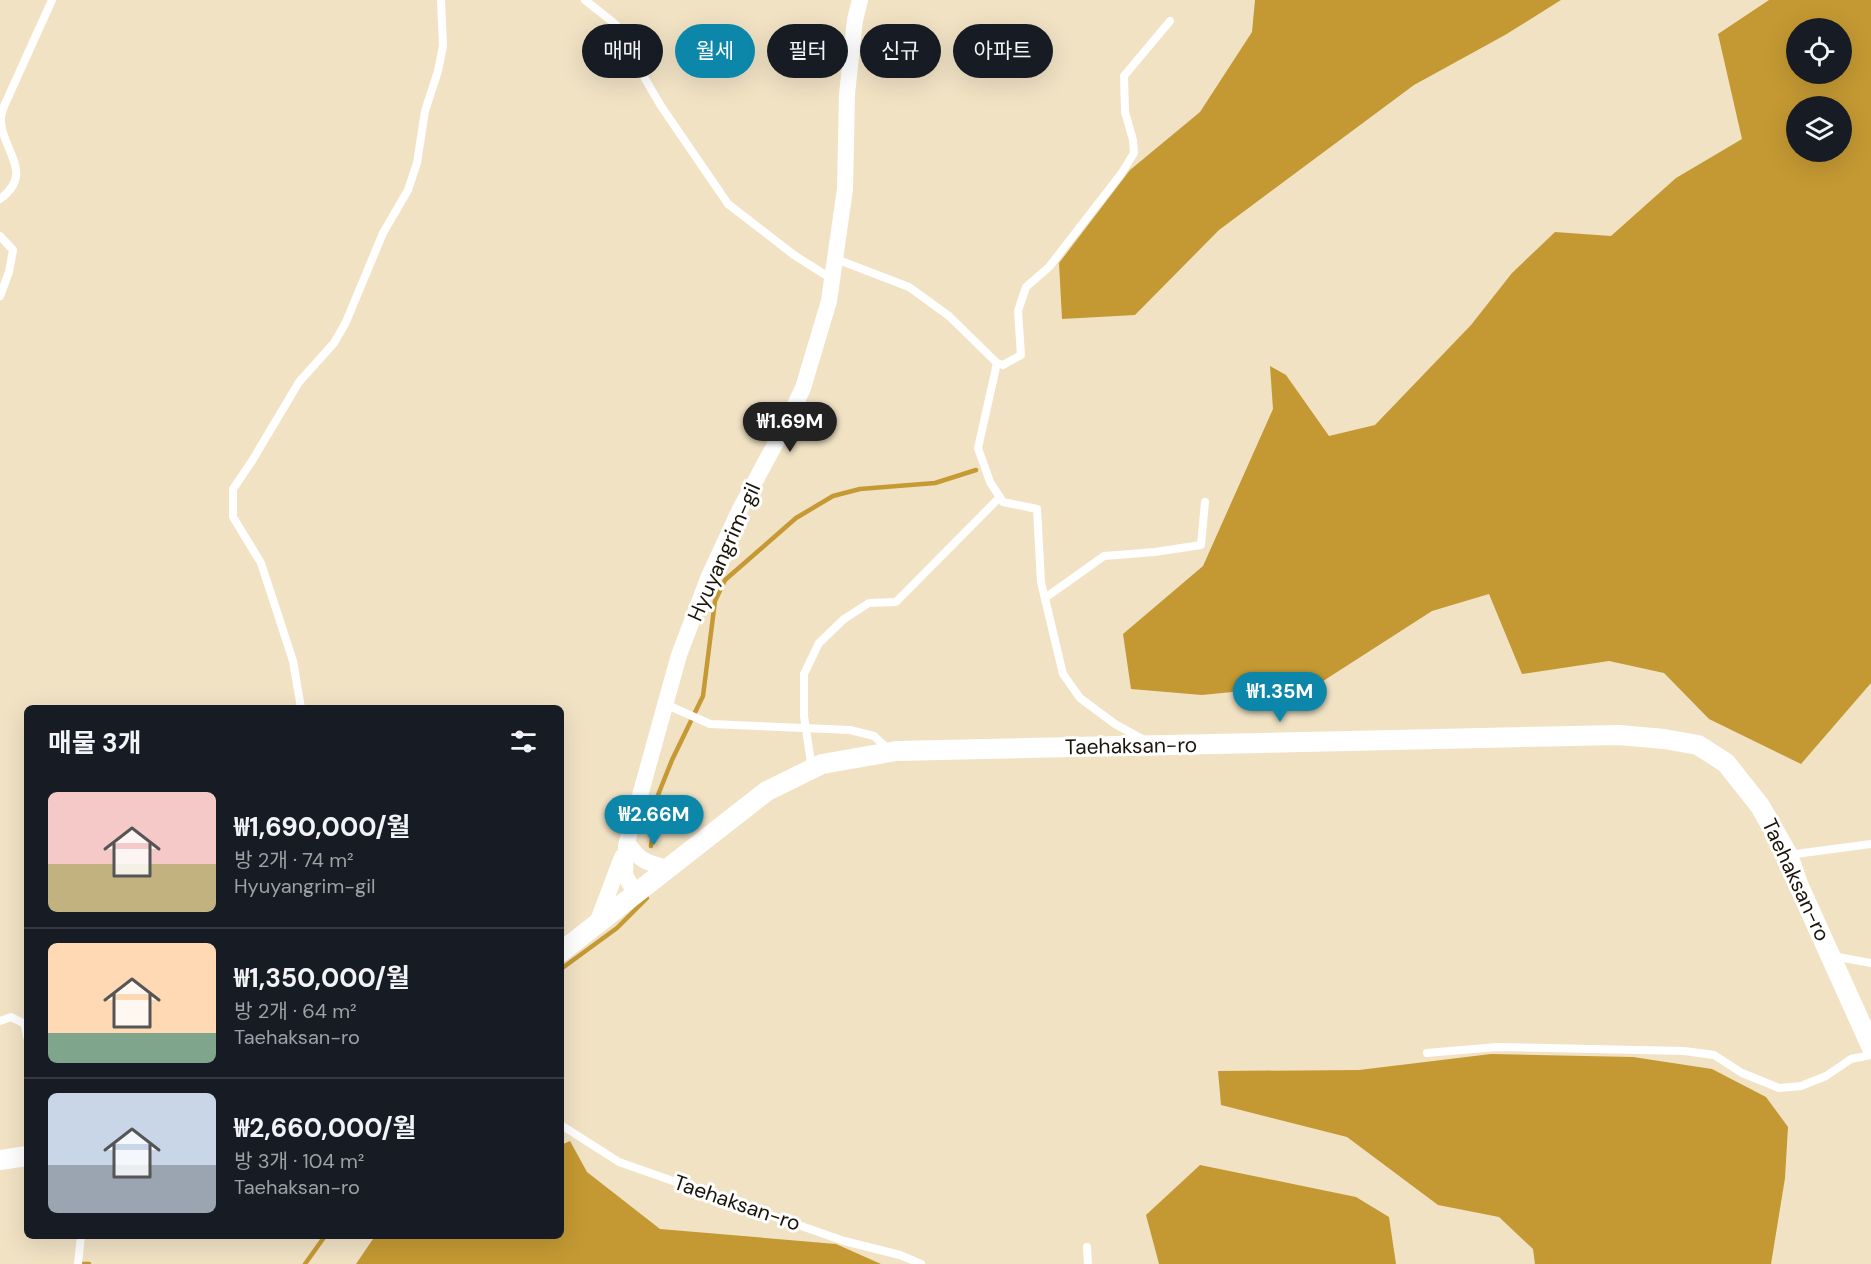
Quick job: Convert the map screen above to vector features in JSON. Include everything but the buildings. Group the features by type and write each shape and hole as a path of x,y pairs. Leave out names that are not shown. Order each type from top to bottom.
{"street":[{"name":"Hyuyangrim-gil","path":"635,893 625,875 627,842 679,656 709,576 740,509 803,388 829,302 845,189 847,94 855,20 860,0"},
{"name":"Taehaksan-ro","path":"564,950 767,791 822,764 891,752 1618,735 1665,739 1698,745 1726,763 1760,806 1788,855 1798,884 1871,1046"},
{"path":"627,842 636,857 668,868"},
{"path":"597,923 627,842"},
{"path":"0,1160 24,1156"}],"lane":[{"path":"0,199 8,193 15,180 17,165 3,134 0,119 4,104 52,0"},
{"path":"300,705 293,662 261,563 233,517 233,489 299,382 334,343 346,322 383,233 408,190 417,163 425,111 438,71 443,46 441,0"},
{"path":"585,0 614,23 628,38 644,77 661,106 728,204 794,255 832,279"},
{"path":"836,260 909,287 949,316 997,363 1003,364 1021,355 1018,311 1026,287 1049,267 1134,153 1133,140 1125,112 1124,76 1170,21"},
{"path":"0,236 13,250 9,272 0,296"},
{"path":"997,363 978,448 990,482 1003,502 1037,508 1041,582 1063,674 1080,698 1115,724 1154,745"},
{"path":"812,769 806,727 804,674 819,643 844,619 869,603 896,602 1000,497"},
{"path":"1045,598 1104,556 1201,545 1205,502"},
{"path":"665,704 710,724 850,730 874,736 891,752"},
{"path":"1788,855 1871,844"},
{"path":"1832,956 1871,963"},
{"path":"0,1021 11,1017 24,1023"},
{"path":"1427,1053 1497,1047 1684,1051 1714,1055 1742,1073 1779,1089 1802,1086 1826,1076 1851,1059 1871,1055"},
{"name":"Taehaksan-ro","path":"564,1127 619,1162 844,1241 900,1255 921,1264"},
{"path":"78,1262 81,1239"},
{"path":"1087,1247 1088,1264"}],"shaded area":[{"path":"1255,0 1561,0 1505,35 1414,85 1219,230 1135,315 1062,319 1059,263 1130,170 1200,112 1252,32"},
{"path":"1769,0 1871,0 1871,683 1801,764 1709,719 1664,673 1609,661 1522,674 1489,594 1432,611 1320,683 1202,695 1131,689 1123,634 1203,566 1273,409 1270,366 1286,375 1329,436 1375,425 1471,325 1512,273 1555,232 1611,236 1676,178 1742,139 1718,34"},
{"path":"1491,1054 1633,1057 1712,1069 1766,1097 1788,1127 1785,1178 1771,1264 1535,1264 1533,1249 1499,1217 1438,1205 1347,1137 1221,1105 1218,1071 1359,1070"},
{"path":"570,1141 587,1172 660,1229 836,1244 881,1264 356,1264 373,1239 564,1239 564,1144"},
{"path":"1200,1165 1356,1197 1389,1217 1396,1264 1159,1264 1146,1215"}],"waterway":[{"path":"651,846 658,795 703,696 715,601 725,580 796,518 833,496 860,489 935,483 976,470"},
{"path":"564,967 617,928 647,898"},
{"path":"305,1264 323,1239"},
{"path":"81,1264 89,1264"}]}
